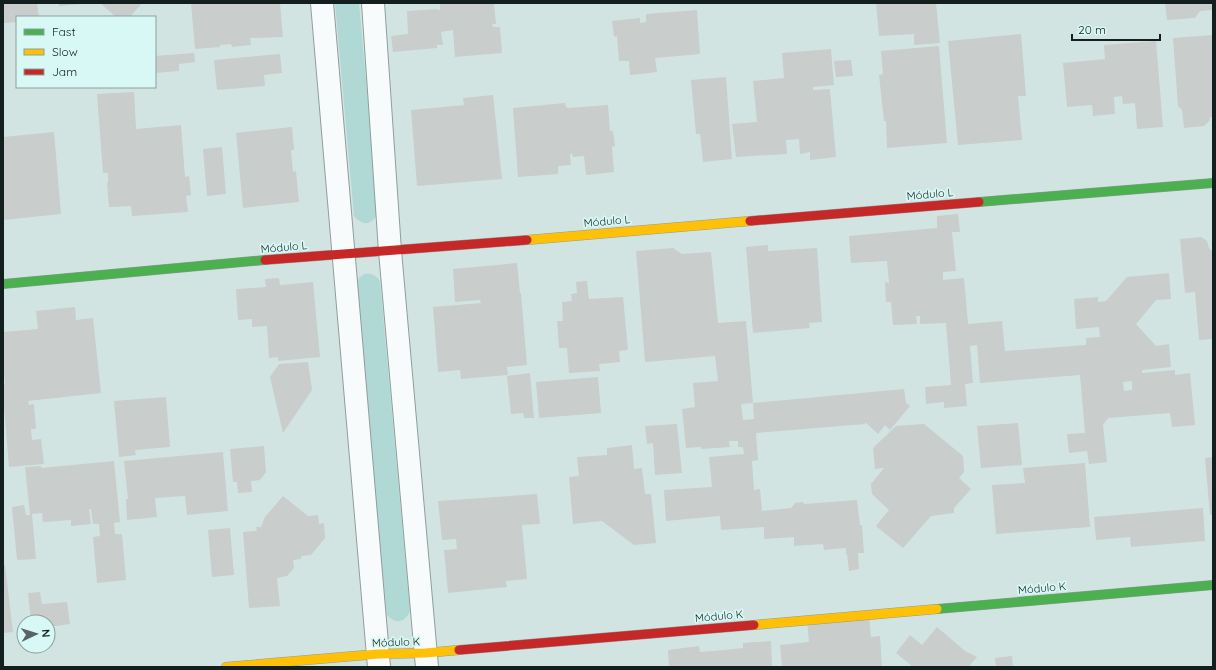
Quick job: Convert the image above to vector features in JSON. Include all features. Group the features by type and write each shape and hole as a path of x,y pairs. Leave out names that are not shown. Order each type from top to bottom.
{"street":[{"path":"322,3 379,661"},
{"path":"372,3 390,251 426,660"},
{"name":"Módulo L","path":"3,284 344,253 390,251 1213,183"},
{"name":"Módulo K","path":"226,667 426,660 1213,585"}],"shaded area":[{"path":"335,3 359,3 378,212 373,220 368,223 357,220 354,216"},
{"path":"364,274 374,275 380,281 410,611 403,620 400,621 389,618 386,614 357,284 359,278"}],"building":[{"path":"3,3 37,3 39,16 16,16 16,22 3,23"},
{"path":"59,3 80,3 80,4 59,6"},
{"path":"100,3 142,3 131,16 115,16"},
{"path":"191,3 280,3 283,37 250,38 251,45 232,47 231,44 220,45 220,47 195,49"},
{"path":"440,3 494,3 496,24 492,24 493,27 500,27 502,53 455,57 453,30 441,32 443,45 437,45 437,48 393,52 391,36 408,34 407,11 440,10"},
{"path":"876,3 936,3 940,43 914,45 914,34 879,36"},
{"path":"1165,3 1213,3 1213,10 1200,11 1195,18 1167,20"},
{"path":"697,10 700,54 655,58 657,72 630,75 629,61 619,61 617,36 614,37 612,21 640,18 640,23 646,22 646,14"},
{"path":"1021,34 1026,96 1018,96 1022,140 958,145 948,41"},
{"path":"1213,35 1213,117 1210,117 1210,120 1204,126 1184,128 1182,110 1178,106 1173,38"},
{"path":"1156,41 1163,127 1137,129 1135,103 1123,104 1122,96 1114,97 1115,114 1093,116 1092,105 1067,107 1063,63 1105,59 1104,45"},
{"path":"939,46 947,143 887,148 886,121 884,121 879,75 883,74 881,51"},
{"path":"831,49 834,85 813,87 813,90 830,89 836,157 810,160 810,152 800,154 799,139 786,140 787,154 736,157 732,124 757,122 753,81 784,78 782,53"},
{"path":"194,53 195,62 179,64 179,71 156,73 156,56"},
{"path":"280,54 282,73 264,75 265,86 217,90 214,60"},
{"path":"851,60 853,76 836,77 834,61"},
{"path":"726,77 732,159 703,162 700,134 696,134 691,80"},
{"path":"134,92 136,129 181,125 185,177 189,176 191,195 186,196 188,212 132,216 131,206 109,207 107,183 108,173 103,173 97,94"},
{"path":"493,95 502,179 417,186 411,110 464,105 463,98"},
{"path":"565,103 566,107 568,108 608,105 610,131 613,131 615,146 612,147 614,172 586,175 584,156 573,157 572,154 570,154 571,165 558,166 558,174 518,177 513,108"},
{"path":"292,127 294,150 291,150 293,172 296,171 299,202 243,208 236,133"},
{"path":"54,132 61,214 3,220 3,137"},
{"path":"222,147 226,194 207,196 203,149"},
{"path":"958,214 960,232 952,232 956,271 943,272 943,280 964,278 968,324 1002,321 1005,351 1086,345 1086,338 1100,337 1099,327 1076,329 1074,299 1098,297 1098,302 1106,301 1127,277 1169,273 1171,299 1156,300 1136,324 1156,346 1169,344 1171,367 1142,370 1142,373 1175,370 1175,375 1190,373 1195,425 1172,427 1170,413 1108,418 1103,425 1107,462 1089,464 1087,451 1069,453 1067,434 1085,433 1080,375 980,383 977,345 970,346 973,383 965,384 967,406 944,408 944,402 926,404 925,387 951,385 946,323 920,324 920,316 916,316 917,324 893,325 891,302 886,302 885,282 889,283 887,261 851,263 849,236 937,228 937,216","holes":["1132,381 1132,390 1124,391 1123,382"]},
{"path":"1201,237 1207,241 1209,248 1213,252 1213,339 1199,340 1195,292 1185,293 1180,239"},
{"path":"768,245 768,251 817,248 822,322 809,323 810,328 753,333 746,247"},
{"path":"673,248 682,254 711,252 718,323 746,321 753,403 904,389 906,403 910,406 890,430 885,425 878,434 865,422 865,424 756,433 758,460 752,461 754,490 760,489 762,511 791,508 795,503 803,502 804,504 857,500 860,525 862,525 864,553 858,553 859,569 849,571 846,548 824,550 823,544 794,546 794,537 764,539 764,527 721,530 720,516 666,521 664,490 712,487 709,457 744,454 743,447 738,447 738,441 729,441 730,447 701,449 701,447 686,448 682,409 695,407 693,383 718,381 715,356 645,362 636,251","holes":["753,403 754,419 743,420 741,404"]},
{"path":"517,263 527,365 507,367 508,375 461,379 460,370 438,372 433,307 481,303 480,300 455,302 453,269"},
{"path":"279,278 280,285 313,282 320,357 278,361 278,357 269,358 267,326 252,327 252,319 238,320 236,289 266,287 265,279"},
{"path":"587,281 589,299 623,297 628,350 619,351 620,362 599,364 600,371 569,373 567,348 559,348 557,321 563,321 562,302 572,301 571,294 577,293 576,282"},
{"path":"75,307 76,320 93,318 101,393 28,401 29,405 34,404 36,429 31,429 32,440 41,439 44,464 9,467 3,394 3,384 5,384 3,332 38,329 36,311"},
{"path":"308,362 312,390 283,433 270,377 279,364"},
{"path":"530,373 534,418 524,418 523,413 511,414 507,376"},
{"path":"598,377 601,413 539,418 536,382"},
{"path":"166,397 170,447 135,450 136,455 119,457 114,401"},
{"path":"1018,423 1022,465 981,468 977,426"},
{"path":"677,424 682,473 655,475 653,443 647,444 645,426"},
{"path":"924,424 963,456 964,472 959,478 971,489 954,508 954,513 931,516 903,548 876,526 889,510 872,494 871,484 884,468 875,469 873,448 896,426"},
{"path":"632,445 634,469 642,468 645,494 651,494 656,543 634,545 602,521 573,524 569,477 579,476 577,457 607,455 607,448"},
{"path":"264,446 266,472 260,480 251,481 252,492 238,493 237,482 233,482 230,449"},
{"path":"223,452 228,511 187,515 185,496 155,498 157,517 127,520 126,499 128,499 124,461"},
{"path":"1213,457 1213,515 1210,515 1205,458"},
{"path":"114,461 120,522 114,523 115,534 122,534 126,580 97,583 93,537 100,536 99,524 93,524 91,509 89,509 91,524 71,526 71,520 43,522 42,513 32,514 36,559 17,560 12,507 24,505 26,515 30,515 25,467 41,466 41,468"},
{"path":"1085,463 1090,527 996,534 992,485 1025,483 1023,468"},
{"path":"537,494 540,524 522,525 527,579 506,581 507,587 448,593 444,550 457,549 456,539 442,540 438,501"},
{"path":"283,496 308,516 318,515 319,524 324,523 325,538 311,555 301,556 301,559 293,560 294,568 287,576 277,578 280,606 249,608 243,532 257,531 256,527 261,527 265,517"},
{"path":"1203,508 1205,541 1131,547 1130,537 1096,540 1094,517"},
{"path":"230,528 234,575 212,577 208,530"},
{"path":"3,565 5,565 13,632 3,633"},
{"path":"40,592 42,604 67,602 70,624 56,626 56,614 30,614 28,593"},
{"path":"869,615 871,637 880,636 882,667 782,667 780,645 809,642 807,620"},
{"path":"937,627 965,651 977,657 970,665 973,667 913,667 896,653 910,635 922,645"},
{"path":"771,641 772,667 669,667 668,650 699,646 700,652 725,650 743,648 743,643"},
{"path":"1012,656 1013,667 996,667 995,658"}],"traffic: fast":[{"path":"979,202 1213,183"},
{"path":"3,284 265,260"},
{"path":"937,609 1213,585"}],"traffic: slow":[{"path":"527,240 750,221"},
{"path":"754,625 937,609"},
{"path":"226,667 378,654 425,653 459,650"}],"traffic: jam":[{"path":"750,221 979,202"},
{"path":"265,260 527,240"},
{"path":"459,650 754,625"}]}
